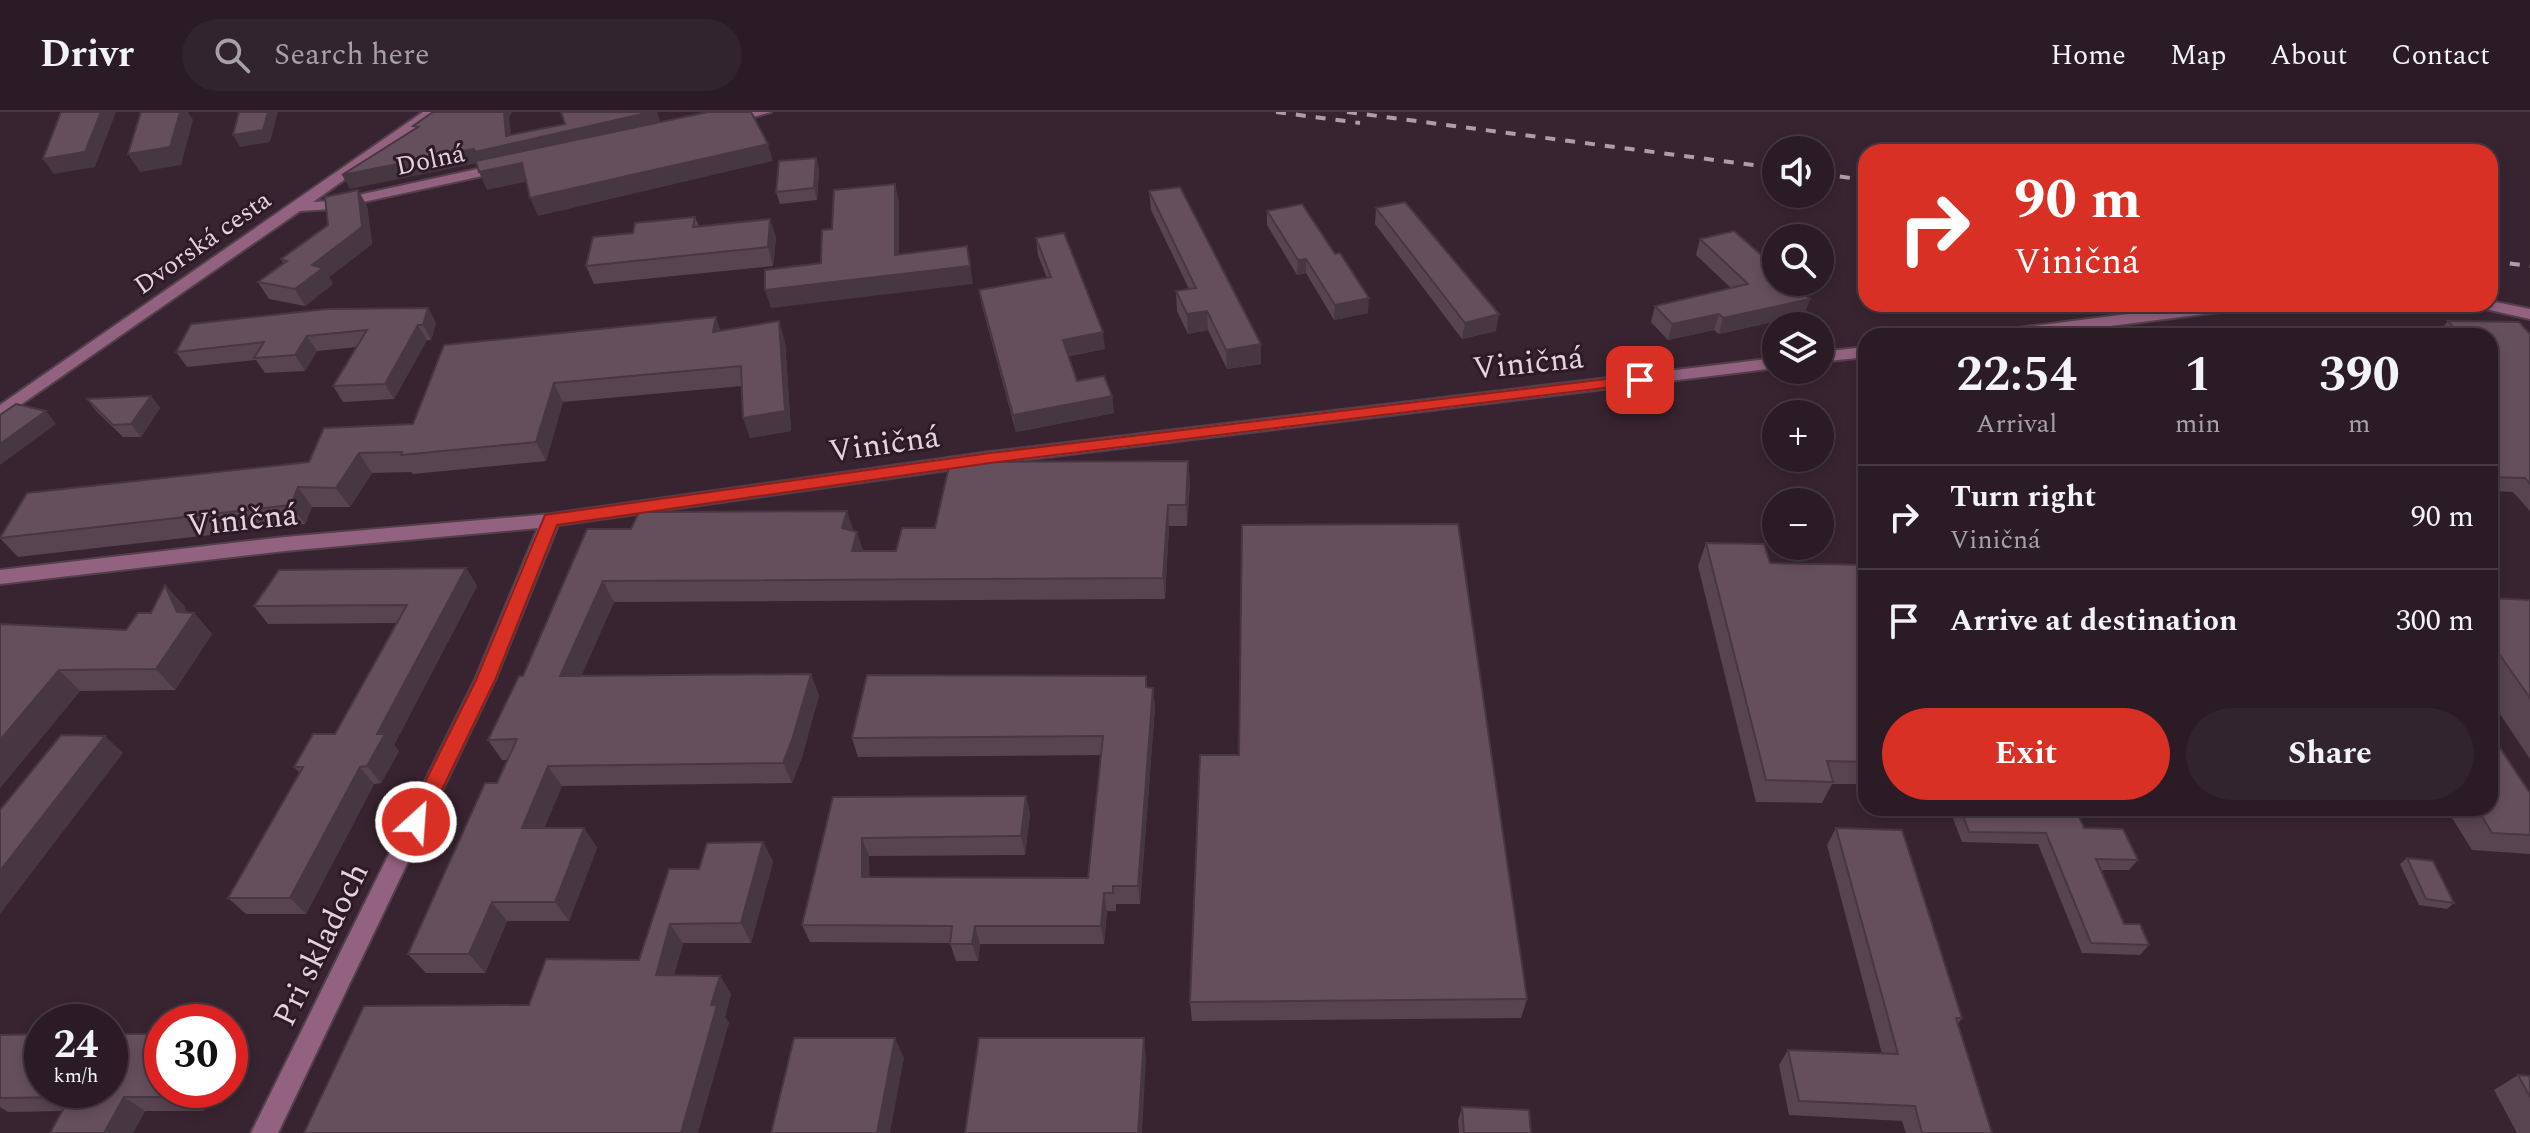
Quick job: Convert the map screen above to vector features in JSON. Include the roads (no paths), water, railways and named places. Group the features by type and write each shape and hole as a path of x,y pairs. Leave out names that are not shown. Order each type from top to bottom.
{"street":[{"name":"Dvorská cesta","path":"0,413 432,112"},
{"path":"717,122 764,112"},
{"name":"Dolná","path":"293,207 331,205 516,165"},
{"path":"2498,307 2530,314"},
{"path":"2056,328 2181,312"},
{"path":"1834,355 1858,353"},
{"name":"Viničná","path":"0,577 285,544 551,520 1022,454 1762,365"},
{"name":"Pri skladoch","path":"264,1133 485,680 551,520"}],"railway":[{"path":"1276,112 1360,123"},
{"path":"1347,112 1762,166"},
{"path":"1834,176 1858,179"},
{"path":"2498,262 2530,266"}]}
